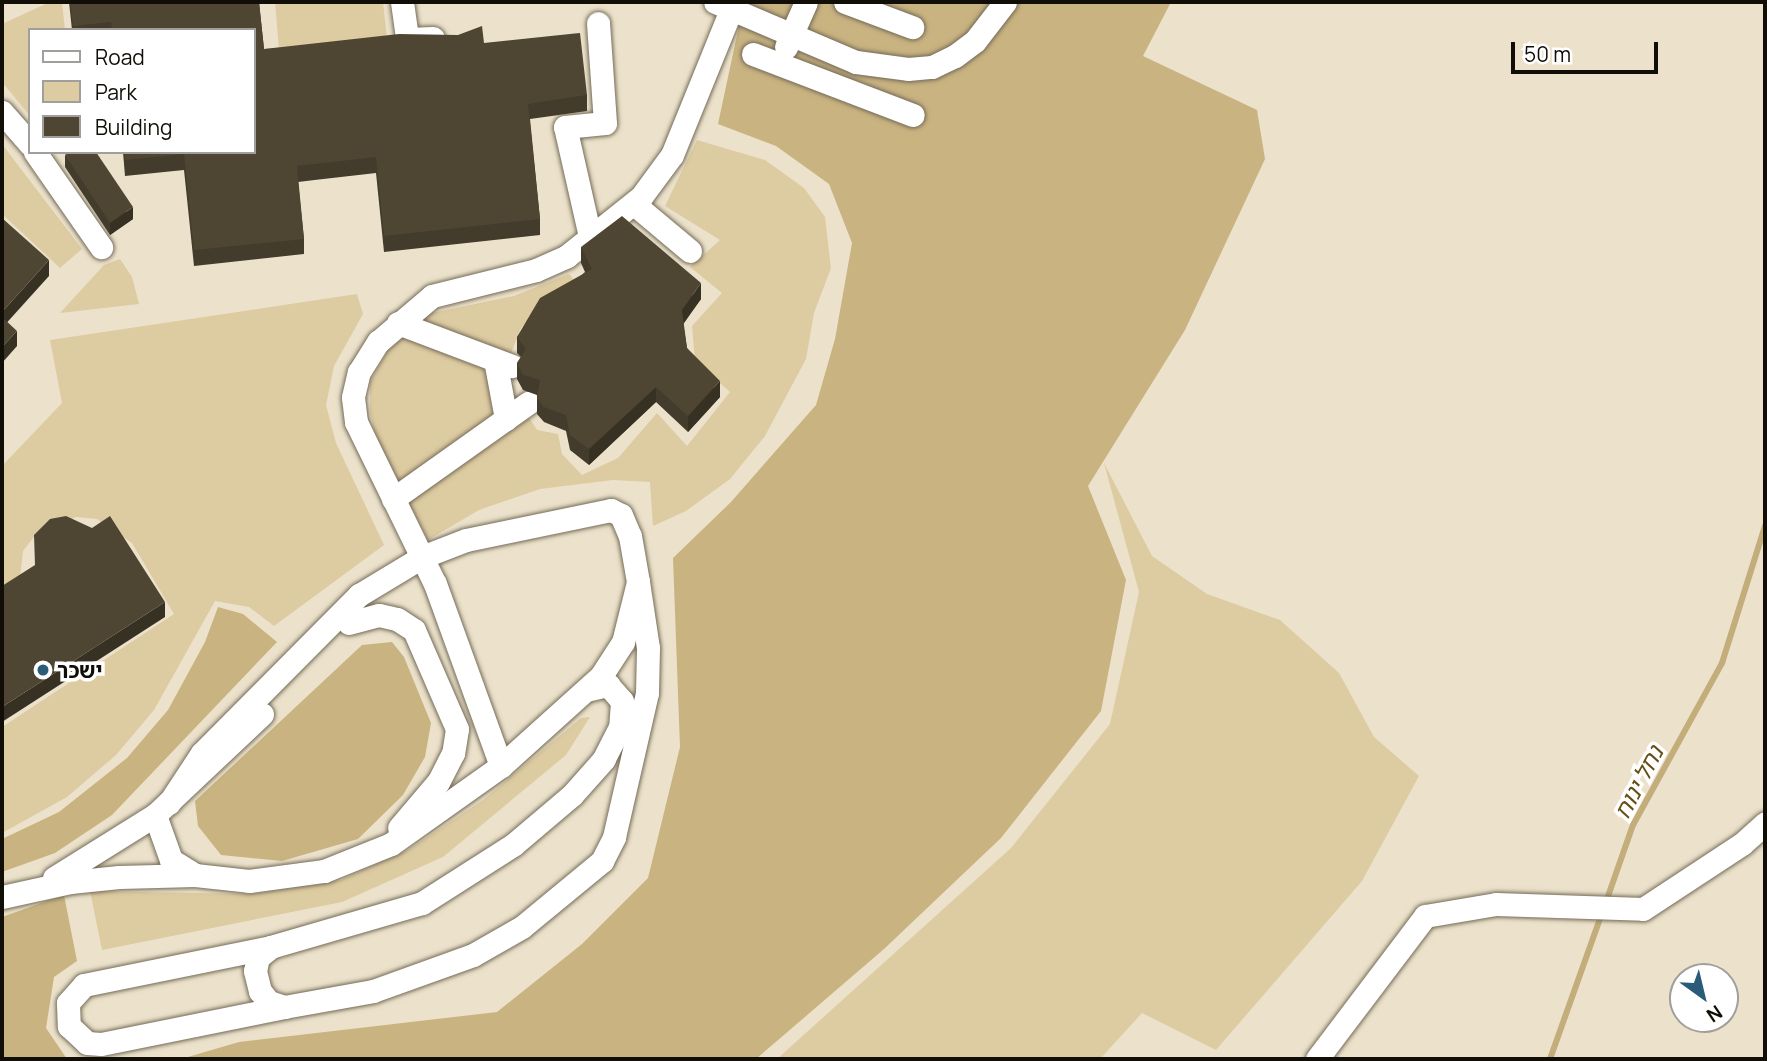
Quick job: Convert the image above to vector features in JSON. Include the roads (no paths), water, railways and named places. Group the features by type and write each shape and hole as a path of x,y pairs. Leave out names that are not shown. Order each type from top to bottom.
{"street":[{"path":"402,2 407,39 457,37"},
{"path":"779,64 806,2"},
{"path":"845,2 912,27"},
{"path":"501,766 422,558 356,422 353,397 359,372 378,342 432,296 536,270 591,241 634,204 672,155 727,4 856,62 932,67 975,41 1005,2"},
{"path":"591,241 565,127 605,123 598,23"},
{"path":"753,54 912,115"},
{"path":"2,112 28,142"},
{"path":"36,154 101,247"},
{"path":"634,204 690,251"},
{"path":"398,323 503,363 506,419"},
{"path":"393,499 528,403"},
{"path":"195,875 171,860 162,809 202,752 359,595 422,558 483,534 611,510 621,515 630,536 648,648 647,693 614,837 602,861 522,927 473,955 373,991 101,1044 87,1043 69,1026 68,1003 84,985 271,947 422,903 513,845 572,795 604,759 620,727 622,701 608,685 586,690"},
{"path":"2,897 32,888 70,871 162,809 229,748 349,623 422,558"},
{"path":"32,888 108,878 195,875 250,881 287,879 374,852 462,798 586,690 623,642 638,582"},
{"path":"349,623 379,615 397,619 414,630 457,729 453,753 438,782 374,852"},
{"path":"1317,1059 1425,916 1496,904 1643,909 1742,844 1765,823"},
{"path":"271,947 258,957 255,971 260,991 269,1003 284,1007"}],"waterway":[{"name":"נחל ינוח","path":"1606,902 1633,825 1722,663 1765,526"},
{"name":"נחל ינוח","path":"1550,1059 1602,913"}],"place":[{"name":"ישכר","path":"43,670"}]}
